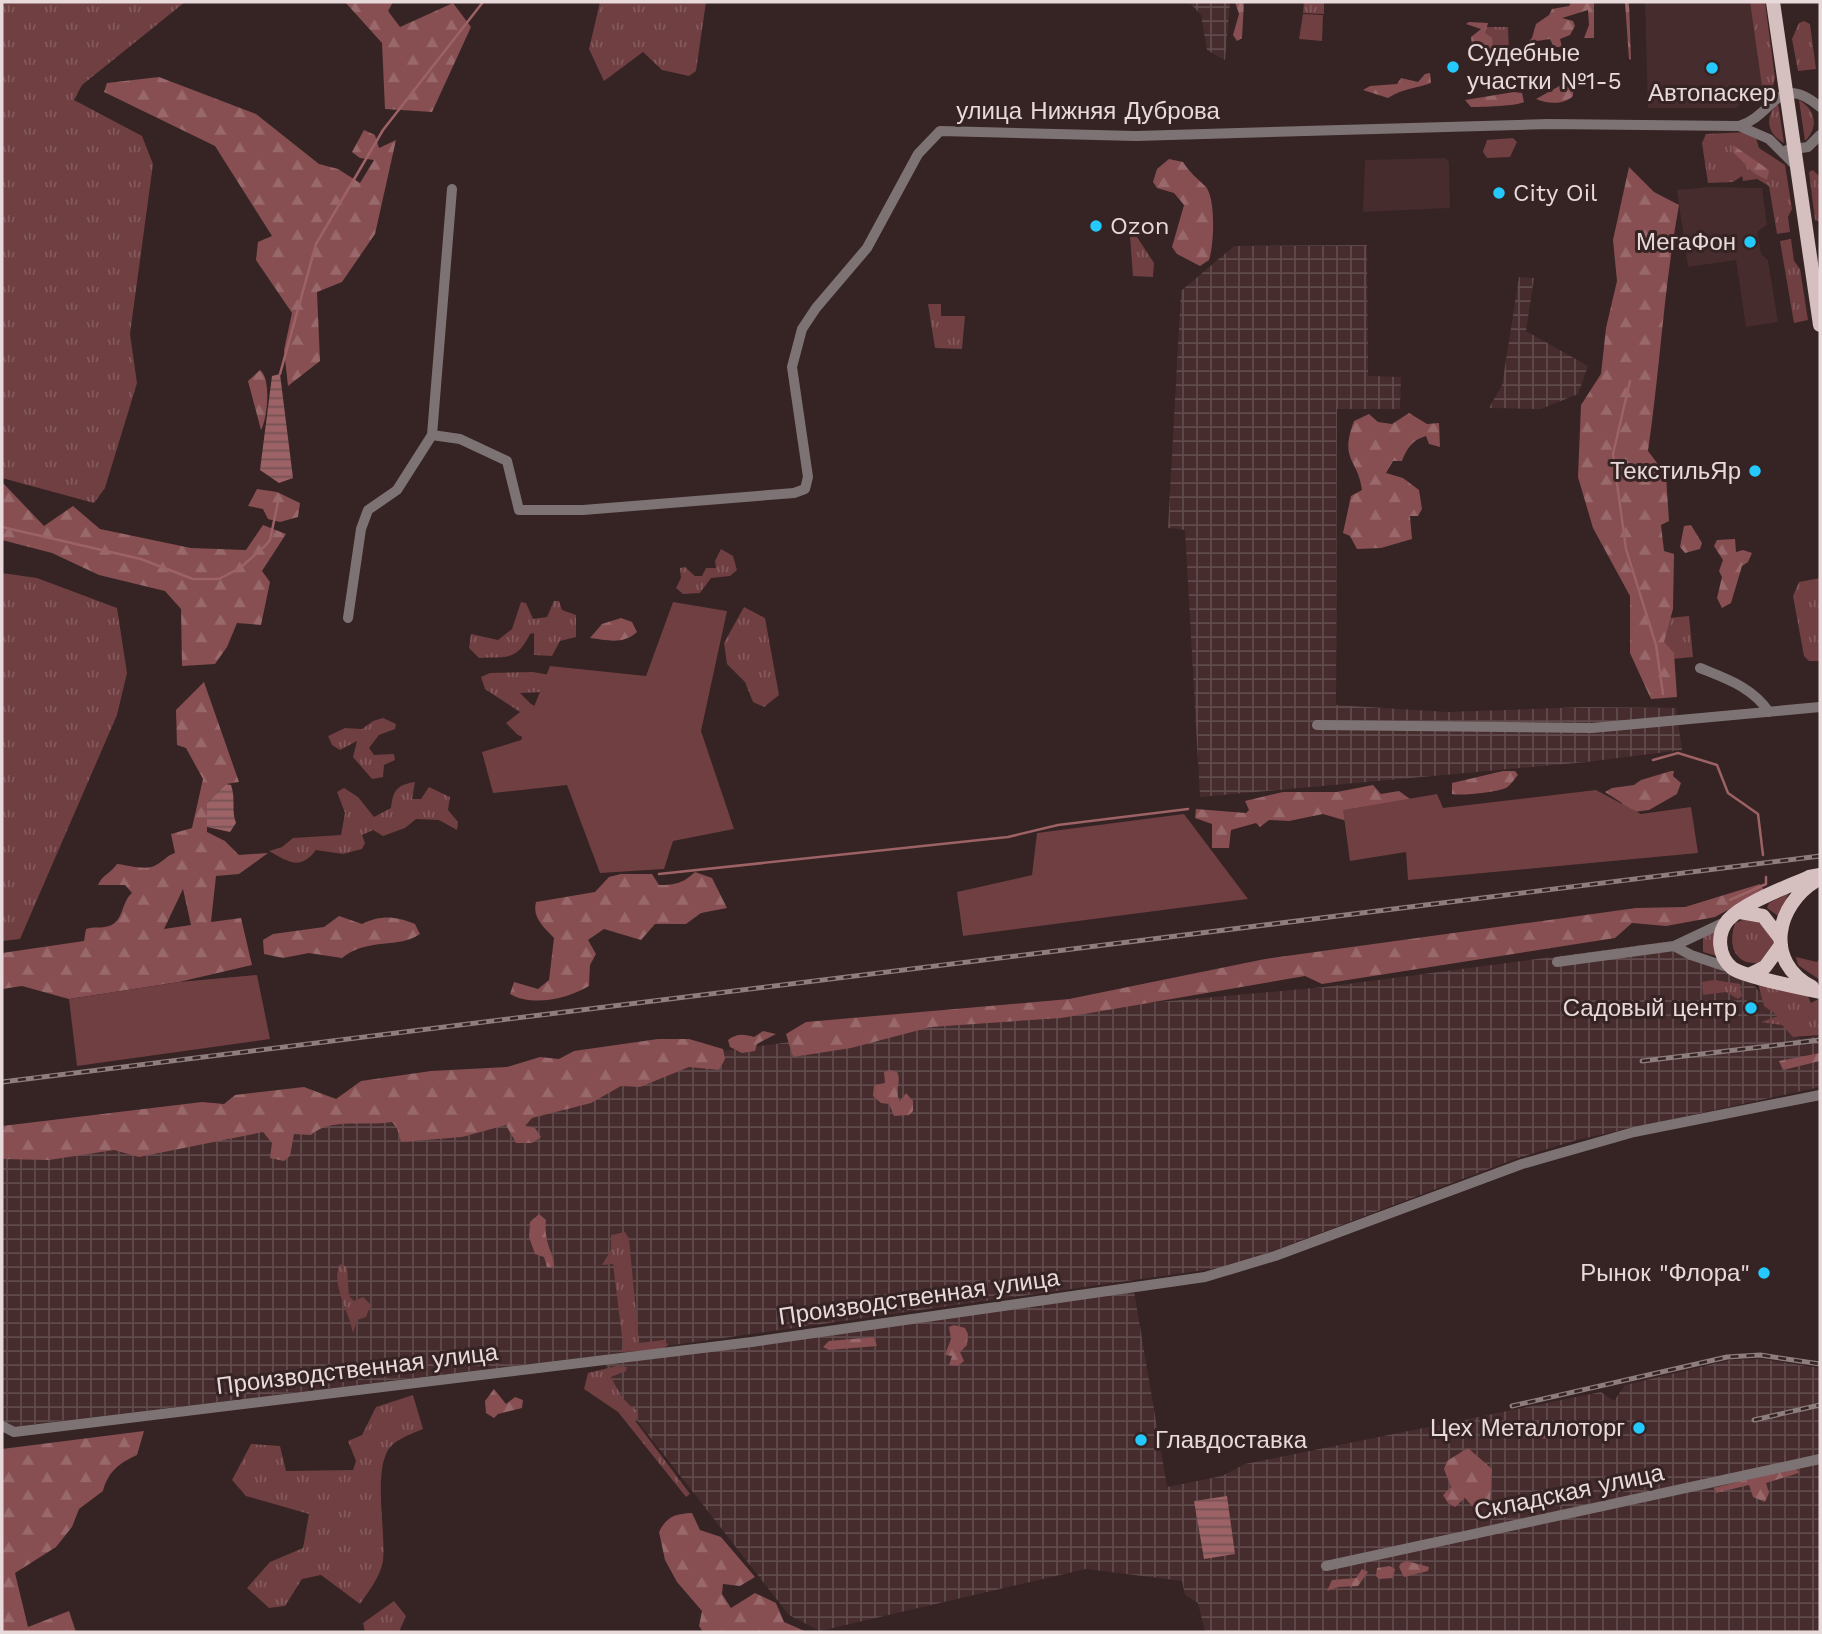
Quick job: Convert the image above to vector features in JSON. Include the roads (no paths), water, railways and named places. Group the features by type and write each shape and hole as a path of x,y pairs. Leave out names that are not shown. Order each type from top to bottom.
{"main road":[{"path":"1773,2 1783,73 1776,99 1796,151 1820,325"},
{"path":"1820,877 1809,877 1733,917 1720,946 1723,958 1734,969 1820,991"},
{"path":"1820,877 1798,895 1785,911 1781,941 1783,957 1795,975 1820,991"},
{"path":"1733,917 1763,916 1781,941"},
{"path":"1751,974 1765,967 1781,941"}],"street":[{"path":"1783,73 1816,105"},
{"path":"1776,99 1816,105"},
{"path":"1739,126 1749,123 1776,99"},
{"path":"1776,99 1763,125 1774,143 1799,169 1818,136"},
{"name":"улица Нижняя Дуброва","path":"432,435 460,439 506,461 519,510 583,510 794,493 805,489 808,477 792,366 802,329 867,248 918,154 940,131 1136,136 1548,124 1739,126 1796,151"},
{"path":"1796,151 1818,136"},
{"path":"348,618 361,530 368,510 397,490 432,435 452,189"},
{"path":"1700,668 1759,697 1769,712"},
{"path":"1317,725 1592,728 1820,707"},
{"path":"1557,962 1674,946 1733,917"},
{"path":"1674,946 1691,956 1734,969"},
{"name":"Производственная улица","path":"2,1426 13,1432 752,1342 1205,1277 1275,1256 1522,1164 1634,1132 1820,1095"},
{"name":"Складская улица","path":"1326,1566 1820,1459"}],"waterway":[{"path":"280,374 316,244 383,130 483,2"},
{"path":"1630,381 1613,454 1626,549 1656,645 1663,694"},
{"path":"2,527 141,559 193,579 219,579 240,568 270,540 278,502"},
{"path":"1653,760 1678,753 1717,765 1728,793 1758,814 1763,855"},
{"path":"659,874 1008,837 1058,825 1188,809"},
{"path":"1730,900 1766,884 1766,877"}],"railway":[{"path":"2,1082 1820,856"},
{"path":"1642,1061 1820,1040"},
{"path":"1512,1406 1727,1357 1760,1355 1820,1364"},
{"path":"1754,1420 1820,1405"}],"place":[{"name":"Судебные участки №1-5","path":"1453,67"},
{"name":"Автопаскер","path":"1712,68"},
{"name":"City Oil","path":"1499,193"},
{"name":"Ozon","path":"1096,226"},
{"name":"МегаФон","path":"1750,242"},
{"name":"ТекстильЯр","path":"1755,471"},
{"name":"Садовый центр","path":"1751,1008"},
{"name":"Рынок \"Флора\"","path":"1764,1273"},
{"name":"Цех Металлоторг","path":"1639,1428"},
{"name":"Главдоставка","path":"1141,1440"}]}
